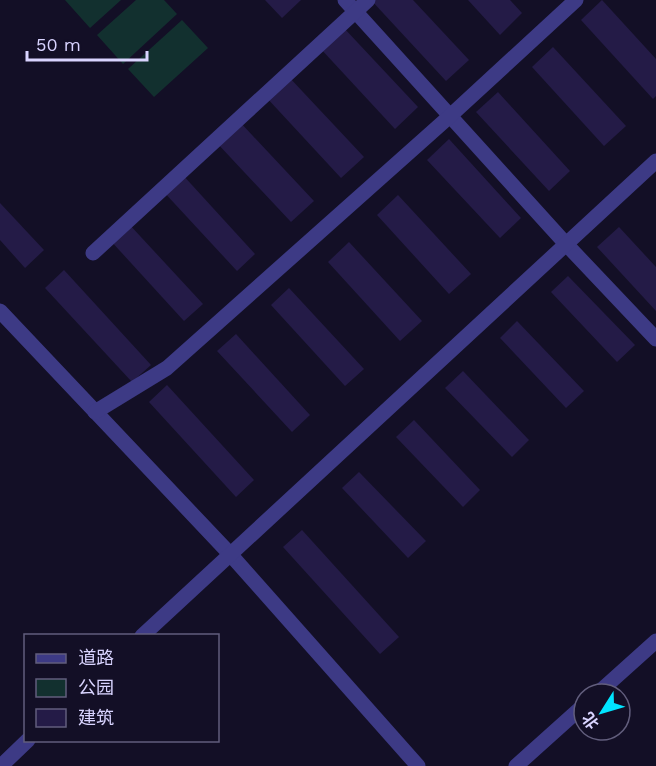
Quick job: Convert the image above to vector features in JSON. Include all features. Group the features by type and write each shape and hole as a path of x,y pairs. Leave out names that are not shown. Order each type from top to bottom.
{"street":[{"path":"93,253 350,6 368,0"},
{"path":"95,412 167,368 450,116 576,0"},
{"path":"350,6 566,244 656,339"},
{"path":"144,634 656,161"},
{"path":"0,311 230,555 418,766"},
{"path":"610,682 656,641"},
{"path":"516,766 572,716"},
{"path":"1,766 27,742"}],"green space":[{"path":"65,0 121,0 90,28"},
{"path":"136,0 164,0 177,14 123,64 97,35"},
{"path":"182,20 208,48 154,97 128,69"}],"building":[{"path":"265,0 301,0 282,18"},
{"path":"371,0 413,0 469,60 446,81"},
{"path":"468,0 510,0 522,13 500,35"},
{"path":"602,0 656,59 656,96 653,99 581,20"},
{"path":"343,27 418,107 395,129 320,48"},
{"path":"553,47 626,126 604,146 532,67"},
{"path":"288,76 364,157 341,178 266,97"},
{"path":"498,92 570,171 549,191 476,112"},
{"path":"239,121 314,201 291,222 216,142"},
{"path":"449,139 521,218 500,238 427,160"},
{"path":"181,173 255,254 237,271 162,190"},
{"path":"398,195 471,274 449,294 377,215"},
{"path":"0,203 44,250 25,268 0,240"},
{"path":"128,223 203,304 184,321 110,240"},
{"path":"619,227 656,267 656,311 597,247"},
{"path":"349,242 422,321 400,341 328,262"},
{"path":"64,270 151,365 132,382 45,288"},
{"path":"568,276 635,345 617,362 551,292"},
{"path":"289,288 364,369 345,386 271,305"},
{"path":"517,321 584,391 566,408 500,338"},
{"path":"236,334 310,415 292,432 217,351"},
{"path":"463,371 529,440 512,457 445,388"},
{"path":"167,385 254,480 236,497 149,402"},
{"path":"414,420 480,490 463,507 396,437"},
{"path":"359,472 426,541 408,558 342,488"},
{"path":"302,530 399,637 380,654 283,547"}]}
